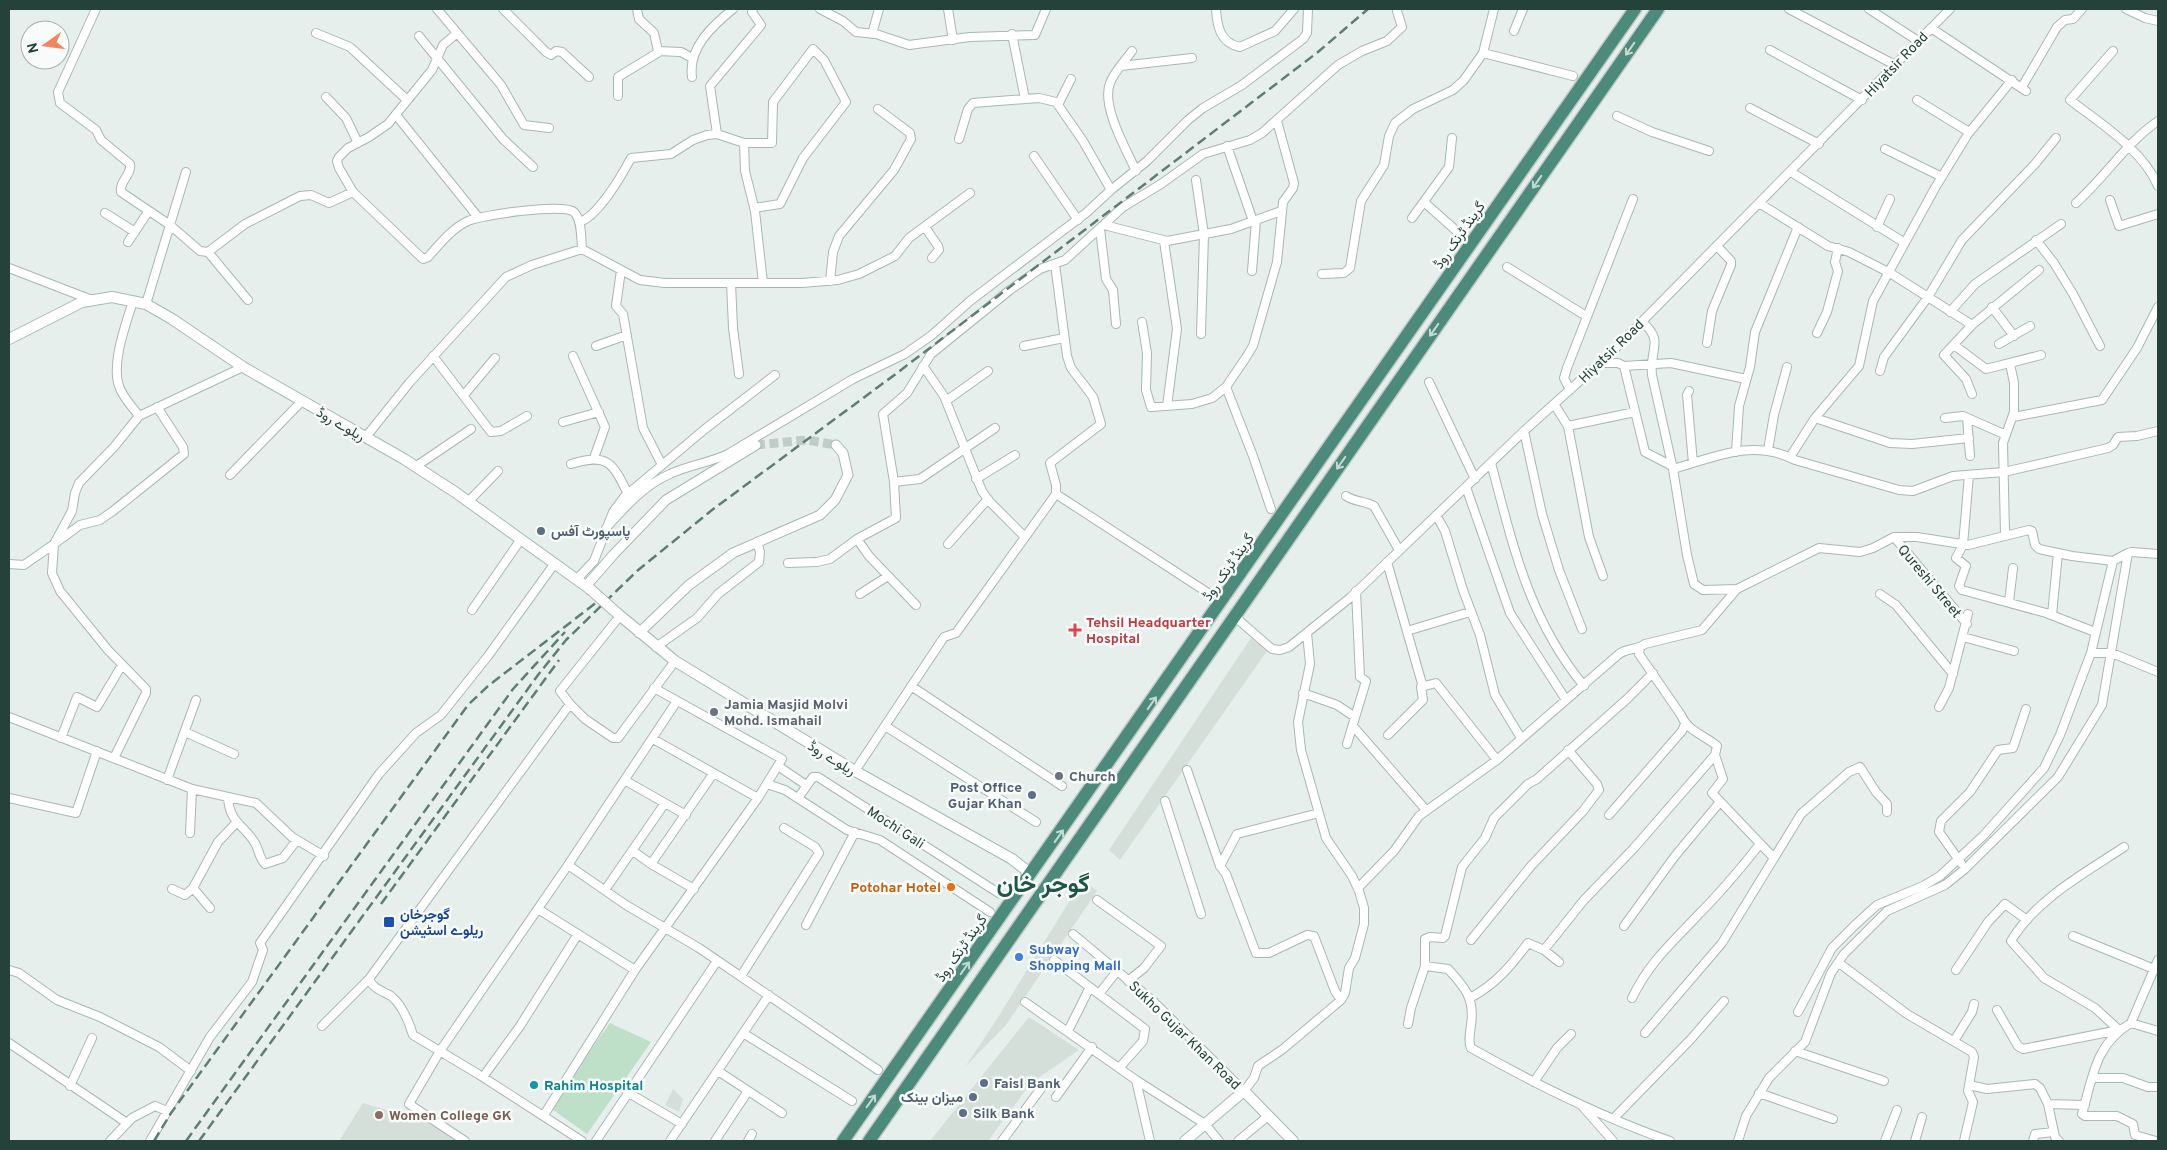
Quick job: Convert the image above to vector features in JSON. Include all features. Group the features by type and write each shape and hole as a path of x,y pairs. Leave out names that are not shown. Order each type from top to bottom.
{"highway":[{"name":"گرینڈ ٹرنک روڈ","path":"843,1141 1222,602 1635,9"},
{"path":"869,1141 1658,9"},
{"path":"1439,290 1454,301"}],"main road":[{"name":"ریلوے روڈ","path":"87,301 112,296 146,304 172,319 243,367 415,466 577,579 618,616 674,661 855,771 1012,859 1031,874"},
{"path":"9,340 87,301"},
{"path":"1184,1141 1244,1091"},
{"name":"Sukho Gujar Khan Road","path":"1244,1091 1293,1141"}],"street":[{"path":"96,9 58,92 58,100 96,130 101,140 130,164 130,171 120,189 148,212 170,225 200,251 208,252 248,300"},
{"path":"436,9 501,86 524,125 549,128"},
{"path":"503,9 546,52 551,55 556,51 562,52 589,77"},
{"path":"636,9 639,19 654,32 656,47 659,52"},
{"path":"692,77 692,58 708,33 733,9"},
{"path":"717,134 710,86 761,25 752,12 753,9"},
{"path":"820,9 843,21 856,32 872,34 909,45 1012,34 1035,35 1044,10"},
{"path":"872,34 879,9"},
{"path":"948,9 952,40"},
{"path":"1216,9 1220,34 1229,43 1240,47 1276,31 1294,9"},
{"path":"606,528 634,499 658,481 690,466 715,460 728,454 853,379 905,354 932,335 970,301 1029,254 1045,246 1078,220 1111,190 1136,171 1203,108 1242,86 1303,39 1307,33 1308,9"},
{"path":"1322,274 1344,273 1350,268 1361,201 1384,165 1389,136 1395,123 1413,109 1453,90 1464,80 1483,53 1494,9"},
{"path":"1514,30 1523,9"},
{"path":"1789,9 1895,65"},
{"path":"1869,9 1918,41"},
{"name":"Hiyatsir Road","path":"1234,616 1272,649 1280,650 1307,633 1356,592 1490,463 1642,322 1950,9"},
{"path":"1931,28 2024,89 2057,27 2065,20 2073,19 2082,9"},
{"path":"2126,9 2145,18 2158,20"},
{"path":"788,563 817,562 830,559 857,539 896,518 894,482 883,414 907,393 928,357 939,347 1010,290 1040,269 1064,260 1123,207 1161,184 1203,154 1250,140 1277,121 1338,65 1395,36 1402,27 1396,11"},
{"path":"316,33 350,48 407,100"},
{"path":"456,34 443,45 432,70 388,124 343,152 337,161 353,192 423,260 452,231 468,221 478,218 558,208 572,211 579,222 582,249"},
{"path":"1012,34 1025,99"},
{"path":"418,36 508,145 533,168"},
{"path":"579,222 586,220 596,210 631,158 661,157 672,154 699,137 717,134 744,143 772,143 773,102 813,49 824,60 846,99 844,106 803,158 780,204 754,208"},
{"path":"1770,50 1862,100"},
{"path":"1132,51 1110,81 1108,96 1116,124 1136,171"},
{"path":"2113,51 2070,100 2130,147 2153,173 2158,186"},
{"path":"618,96 618,77 659,52 681,52 692,58"},
{"path":"1483,53 1573,76"},
{"path":"1121,66 1192,58"},
{"path":"1058,105 1071,79"},
{"path":"1790,457 1815,418 1859,366 1874,302 1905,244 1969,132 2012,80"},
{"path":"326,97 346,118 358,143"},
{"path":"959,139 968,108 973,103 1044,98 1056,102 1083,141 1111,190"},
{"path":"1917,100 1969,132"},
{"path":"1750,108 1819,144"},
{"path":"830,281 833,252 838,236 894,170 911,139 910,133 878,109"},
{"path":"396,115 478,218"},
{"path":"1617,116 1652,132 1709,151"},
{"path":"2076,203 2096,186 2116,159 2146,129 2158,120"},
{"path":"1142,322 1147,353 1148,401 1151,407 1204,401 1226,388 1253,346 1277,262 1283,202 1293,188 1294,178 1277,121"},
{"path":"1412,218 1450,167 1452,138"},
{"path":"1880,371 1884,357 1928,297 1962,240 2035,164 2056,138"},
{"path":"744,143 745,171 754,208 763,283"},
{"path":"1227,146 1255,221 1252,270"},
{"path":"1885,149 1942,177"},
{"path":"1034,156 1078,220"},
{"path":"146,304 186,172"},
{"path":"1791,172 1905,244"},
{"path":"1196,180 1204,235 1201,334"},
{"path":"208,252 245,224 300,196 311,195 329,203 353,192"},
{"path":"365,438 433,356 506,277 532,264 582,249 640,280 665,283 830,281 859,274 895,256 905,242 970,193"},
{"path":"1570,390 1564,378 1586,316 1633,198"},
{"path":"1877,227 1890,199"},
{"path":"2110,200 2119,226 2158,214"},
{"path":"1424,202 1461,235"},
{"path":"1759,203 1828,246 1838,248 1890,273 1972,325"},
{"path":"1102,227 1164,241 1204,235 1255,221 1281,211"},
{"path":"128,242 148,212"},
{"path":"106,213 134,232"},
{"path":"1950,312 1975,284 2061,224"},
{"path":"1102,227 1106,279 1113,290 1116,324"},
{"path":"1736,452 1739,406 1757,324 1798,227"},
{"path":"925,228 939,250 932,258"},
{"path":"2036,240 2054,263 2073,294 2100,346"},
{"path":"1164,241 1177,329 1167,406"},
{"path":"1707,343 1712,311 1731,265 1731,261 1717,246"},
{"path":"1817,333 1826,312 1838,271 1835,262 1838,248"},
{"path":"855,771 944,637 956,633 1056,494 1056,485 1050,463 1101,424 1093,397 1071,368 1064,338 1055,264"},
{"path":"1507,267 1586,316"},
{"path":"9,268 87,301"},
{"path":"621,270 616,306 623,314 643,428 662,464"},
{"path":"1972,394 1966,379 1944,355 1992,307 2039,270"},
{"path":"731,283 733,328 739,374"},
{"path":"133,301 122,338 117,377 125,398 140,416"},
{"path":"1992,307 2014,336"},
{"path":"2013,417 2102,400 2137,348 2158,307"},
{"path":"1642,322 1652,330 1655,338 1650,364 1694,584 1703,590 1737,589"},
{"path":"1999,344 2030,326"},
{"path":"596,346 627,335"},
{"path":"1024,346 1064,338"},
{"path":"1954,344 1986,369 2041,355"},
{"path":"433,356 494,432 527,416"},
{"path":"573,356 600,412 605,430 594,458"},
{"path":"464,395 495,358"},
{"path":"1600,363 1618,363 1624,366 1685,364 1746,379"},
{"path":"2005,534 2003,443 2013,417 2014,383 2010,364"},
{"path":"924,366 946,401 976,479 988,499 1024,536"},
{"path":"1624,366 1646,452 1672,468 1751,448 1768,450 1899,490 1913,491 1953,476 2004,472 2108,448 2122,437 2158,431"},
{"path":"114,758 146,693 145,687 122,665 60,591 52,573 54,544 72,511 74,493 79,484 140,416 243,367"},
{"path":"1768,450 1774,415 1787,367"},
{"path":"946,401 988,371"},
{"path":"577,579 594,561 612,512 628,494 662,464 775,375"},
{"path":"1429,382 1474,479"},
{"path":"1226,388 1254,456 1271,509"},
{"path":"1689,391 1686,395 1693,463"},
{"path":"230,475 302,401"},
{"path":"1554,404 1568,426 1589,537 1603,576"},
{"path":"9,564 16,566 24,565 80,525 100,520 184,454 183,447 157,407"},
{"path":"563,422 600,412"},
{"path":"1568,426 1635,412"},
{"path":"1945,418 1957,415 2006,435"},
{"path":"1815,418 1890,443 1912,444 1969,438"},
{"path":"1967,418 1970,456"},
{"path":"894,482 920,479 964,447 995,428"},
{"path":"415,466 471,429"},
{"path":"1524,431 1542,514 1559,570 1582,629"},
{"path":"588,588 614,554 666,500 756,445"},
{"path":"639,633 689,585 734,553 820,515 835,500 848,475 843,453 836,445"},
{"path":"976,479 1015,455"},
{"path":"571,464 594,458 605,460 615,467 628,494"},
{"path":"1490,463 1512,546 1524,582 1549,637 1566,664 1584,686"},
{"path":"468,502 498,471"},
{"path":"1969,475 1963,545 1956,558 1966,566 1959,586 1962,590 2052,615 2095,632"},
{"path":"1466,487 1510,613 1566,700"},
{"path":"1056,494 1222,602"},
{"path":"1346,496 1353,501 1374,506 1399,550"},
{"path":"948,544 988,499"},
{"path":"1436,515 1445,531 1470,612 1480,635 1494,695 1521,738"},
{"path":"1358,888 1382,864 1426,810 1497,760 1624,650 1640,648 1645,644 1702,630 1737,589 1819,548 1860,552 1878,546 1894,537 1917,537 1963,545 2029,530 2032,531 2039,549 2058,553 2114,560 2132,552 2158,554"},
{"name":"Qureshi Street","path":"1894,537 1966,624"},
{"path":"472,610 521,539"},
{"path":"857,539 888,576 916,605"},
{"path":"656,647 697,618 718,594 759,562 758,542"},
{"path":"2052,615 2058,553"},
{"path":"1962,864 2058,777 2102,705 2126,554"},
{"path":"1738,1141 1746,1116 1775,1070 1805,1042 1832,948 1877,905 1945,885 2044,768 2060,735 2093,653 2095,632 2114,560"},
{"path":"1387,562 1424,686"},
{"path":"150,1141 210,1037 252,982 263,950 260,944 324,856 379,774 416,733 441,715 488,656 555,563"},
{"path":"2009,602 2013,568"},
{"path":"860,594 888,576"},
{"path":"1347,744 1366,681 1360,677 1356,592"},
{"path":"1880,594 1896,605 1953,674"},
{"path":"1407,631 1470,612"},
{"path":"1939,707 1949,688 1968,614"},
{"path":"618,616 560,691 585,719 613,738 618,738 674,661"},
{"path":"1244,1091 1254,1078 1258,1066 1283,1050 1341,1000 1345,993 1349,968 1355,958 1364,924 1364,908 1358,888 1326,838 1301,750 1298,722 1310,664 1307,633"},
{"path":"1963,637 2014,651"},
{"path":"1640,648 1639,654 1682,715 1685,724 1718,746 1716,755 1723,779 1712,793 1773,856"},
{"path":"2093,653 2109,653 2158,672"},
{"path":"61,738 77,697 97,707 122,665"},
{"path":"1408,1024 1411,1008 1425,966 1425,939 1430,937 1443,938 1445,936 1459,873 1485,838 1494,818 1528,784 1537,779 1653,673"},
{"path":"1388,735 1423,700 1421,687 1437,684 1497,760"},
{"path":"911,686 1062,786"},
{"path":"544,1115 663,927 694,889 758,798 782,759 654,688"},
{"path":"1303,693 1337,705 1355,717"},
{"path":"167,780 196,700"},
{"path":"465,1141 409,1104 440,1051 626,781 677,701"},
{"path":"322,1026 369,979 570,704"},
{"path":"1962,864 1939,832 1941,821 1970,792 1998,750 2013,748 2026,709"},
{"path":"9,717 97,750 167,780 256,803 297,840 324,856"},
{"path":"1609,815 1682,731 1685,724"},
{"path":"885,726 1036,822"},
{"path":"1352,726 1426,810"},
{"path":"185,732 234,754"},
{"path":"653,739 758,798"},
{"path":"9,798 76,813 97,750"},
{"path":"1471,940 1531,866 1583,811 1599,790 1597,784 1568,750"},
{"path":"1544,950 1584,900 1634,848 1716,755"},
{"path":"778,766 806,785 798,798"},
{"path":"1645,1033 1722,943 1773,856 1801,814 1857,767 1860,767 1876,792 1887,804 1887,812"},
{"path":"1187,770 1220,866 1226,874 1256,953 1269,953 1307,935 1314,936 1335,991 1341,1000"},
{"path":"651,864 713,774"},
{"name":"Mochi Gali","path":"806,785 813,777 818,777 1000,894"},
{"path":"626,781 686,815"},
{"path":"767,784 785,790 847,830 880,840 990,912"},
{"path":"190,833 192,788"},
{"path":"228,797 230,813 236,823 255,842 261,860 265,864 283,858 297,840"},
{"path":"1165,801 1201,914"},
{"path":"1624,926 1675,856 1720,802"},
{"path":"605,890 665,803"},
{"path":"1220,866 1237,834 1319,813"},
{"path":"172,889 186,894 193,888 218,842 236,823"},
{"path":"741,976 819,853 815,847 784,828"},
{"path":"806,925 855,832"},
{"path":"1632,998 1643,976 1658,956 1708,905 1760,844"},
{"path":"2119,1030 2095,1008 2044,978 2012,943 2019,928 2073,880 2124,847"},
{"path":"633,851 651,864 694,889"},
{"path":"568,865 717,960 878,1070"},
{"path":"193,888 210,908"},
{"path":"1798,1012 1826,970 1839,964 1844,954 1887,911 1902,899"},
{"path":"1097,900 1161,946 1144,968 1128,980"},
{"path":"1956,970 1988,922 2005,904 2027,920"},
{"path":"538,909 635,970"},
{"path":"483,1077 520,1026 578,934"},
{"name":"Sukho Gujar Khan Road","path":"1073,934 1128,980 1244,1091"},
{"path":"2072,936 2154,969"},
{"path":"1470,998 1488,988 1504,974 1528,943 1544,950 1559,962"},
{"path":"596,1141 717,960"},
{"path":"1054,960 1145,1029 1143,1041 1120,1067"},
{"path":"2156,1141 2141,1139 2135,1135 2133,1124 2117,1116 2083,1115 2096,1063 2105,1045 2119,1030 2131,1023 2158,960"},
{"path":"1839,964 1907,1014 1972,1052 1974,1057 1969,1094 1973,1102 1964,1141"},
{"path":"1425,966 1448,969 1464,986 1470,998 1472,1015 1470,1047 1534,1082 1580,1104 1628,1126 1670,1141"},
{"path":"9,970 19,973 57,1000 109,1022 159,1047 191,1070"},
{"path":"1099,994 1117,971"},
{"path":"369,979 371,985 393,998 409,1021 412,1035 544,1115 582,1141"},
{"path":"1068,1030 1090,987"},
{"path":"670,1141 769,995"},
{"path":"1613,1118 1691,1039 1724,1001"},
{"path":"1025,1002 1068,1030 1136,1080 1205,1124 1219,1141"},
{"path":"1954,1042 1969,1017 1974,1004"},
{"path":"1997,1010 2018,1046 2023,1049 2119,1030"},
{"path":"2131,1023 2158,1031"},
{"path":"743,1033 852,1101"},
{"path":"1534,1082 1557,1048 1571,1034"},
{"path":"70,1086 92,1038"},
{"path":"9,1043 127,1123"},
{"path":"1056,1098 1092,1047"},
{"path":"1796,1051 1884,1081"},
{"path":"718,1071 782,1113"},
{"path":"2093,1078 2123,1078 2148,1087 2158,1087"},
{"path":"1136,1080 1150,1141"},
{"path":"1969,1085 1987,1089 2035,1084 2040,1088 2048,1104 2054,1132 2059,1141"},
{"path":"1002,1141 1042,1087"},
{"path":"715,1141 748,1091"},
{"path":"627,1092 682,1124"},
{"path":"1760,1093 1833,1119"},
{"path":"1580,1104 1610,1140"},
{"path":"2048,1104 2085,1105"},
{"path":"110,1141 127,1123 155,1106 167,1111"},
{"path":"1886,1141 1897,1110"},
{"path":"1242,1140 1268,1116"},
{"path":"1915,1141 1922,1117"},
{"path":"2034,1141 2036,1134 2054,1132"}],"shaded area":[{"path":"1251,638 1267,651 1120,860 1109,850"},
{"path":"1083,879 1097,891 1006,1025 965,1067 997,1019"},
{"path":"1029,1017 1079,1050 1031,1083 988,1141 930,1141"},
{"path":"673,1089 683,1099 679,1112 665,1105"},
{"name":"Women College GK","path":"363,1103 443,1127 466,1141 339,1141"}],"green space":[{"path":"610,1023 651,1042 587,1134 549,1107"}],"tunnel":[{"path":"756,445 807,440 836,445"}],"railway":[{"path":"199,1141 538,675 566,640 637,571 712,510 897,373 1318,52 1368,9"},
{"path":"154,1141 171,1113 468,705 488,686 597,602"},
{"path":"186,1141 513,689 565,632"},
{"path":"381,904 559,660"}],"place":[{"name":"پاسپورٹ آفس","path":"541,531"},
{"name":"Tehsil Headquarter Hospital","path":"1075,630"},
{"name":"Jamia Masjid Molvi Mohd. Ismahail","path":"714,712"},
{"name":"Church","path":"1059,776"},
{"name":"Post Office Gujar Khan","path":"1032,795"},
{"name":"Potohar Hotel","path":"951,887"},
{"name":"گوجرخان ریلوے اسٹیشن","path":"389,922"},
{"name":"Subway Shopping Mall","path":"1019,957"},
{"name":"Faisl Bank","path":"984,1083"},
{"name":"Rahim Hospital","path":"534,1085"},
{"name":"میزان بینک","path":"973,1097"},
{"name":"Silk Bank","path":"963,1113"},
{"name":"Women College GK","path":"379,1115"}],"district":[{"name":"گوجر خان","path":"1043,884"}]}
